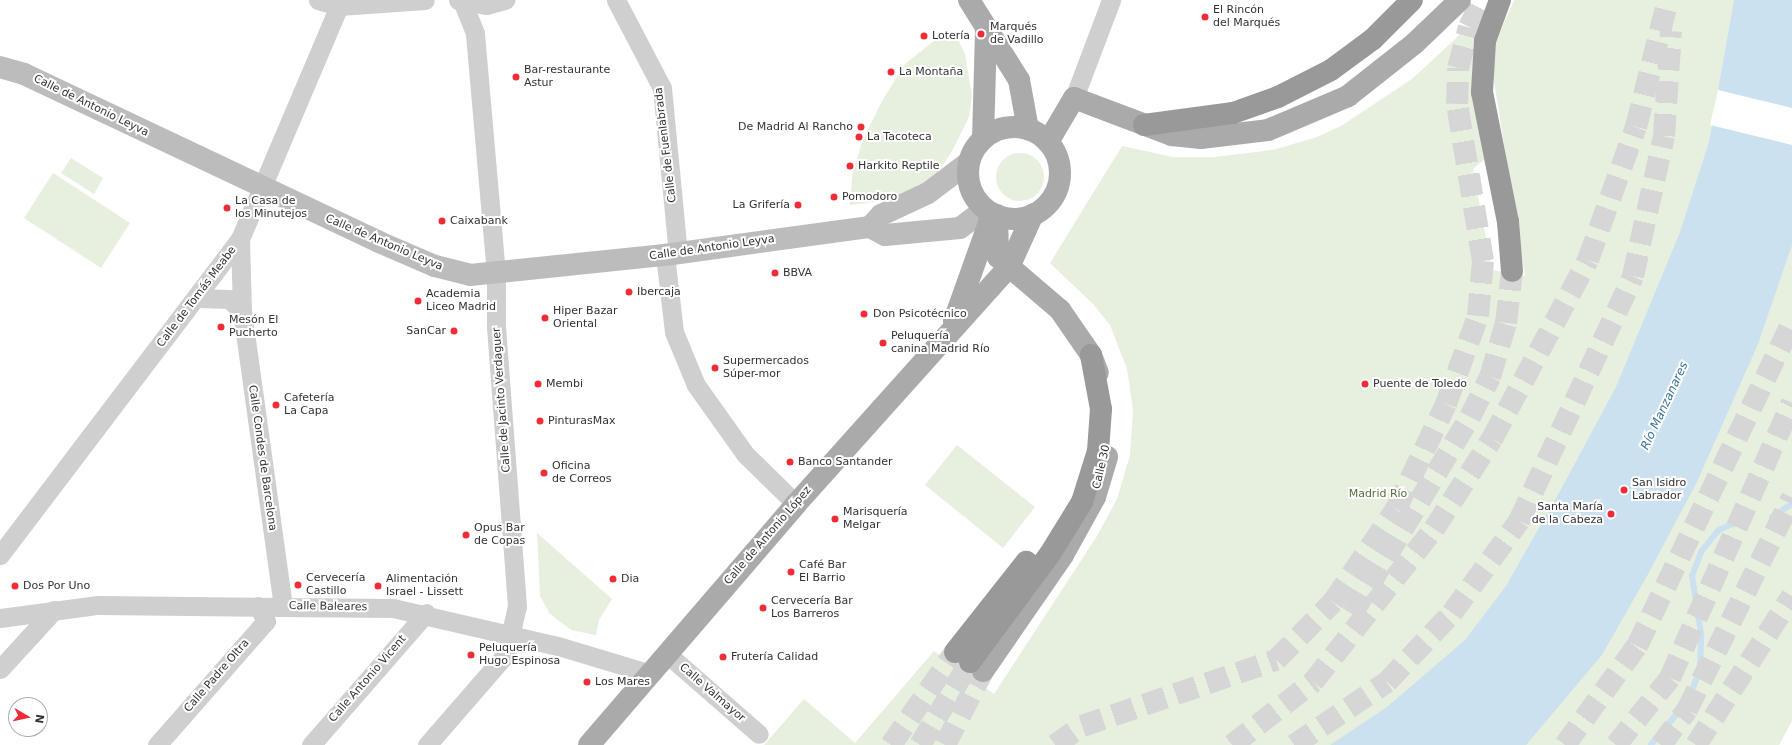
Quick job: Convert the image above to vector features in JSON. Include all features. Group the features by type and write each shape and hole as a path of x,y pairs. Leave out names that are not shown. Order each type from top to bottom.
{"highway":[{"path":"1144,125 1234,113 1278,98 1331,70 1373,39 1412,0"},
{"path":"1500,0 1485,41 1482,92 1508,222 1512,271"},
{"path":"969,661 1050,554 1082,502 1098,451 1101,409 1091,355"}],"main road":[{"path":"969,0 986,32 1019,80 1028,129"},
{"path":"1048,142 1074,98 1172,135 1201,138 1268,130 1348,96 1415,43 1460,0"},
{"path":"983,139 1003,128 1028,129 1048,142 1057,157 1058,184 1045,207 1034,214 1015,219 991,213 960,228 885,235 870,227 881,215 928,193 969,162 983,139 986,32"},
{"name":"Calle de Antonio Leyva","path":"0,67 24,74 261,187 435,266 470,275 496,274 672,254 870,227"},
{"path":"969,162 970,186 991,213 998,257 1060,310 1091,355"},
{"name":"Calle de Antonio López","path":"951,329 991,213"},
{"name":"Calle de Antonio López","path":"588,745 796,504 951,329 1009,267 1034,214"}],"street":[{"path":"318,0 339,6 425,0"},
{"path":"461,0 486,5 505,0"},
{"name":"Calle de Jacinto Verdaguer","path":"427,745 506,654 512,634 517,606 496,326 496,274 476,33 461,0"},
{"name":"Calle de Fuenlabrada","path":"616,0 662,88 672,254 674,332 696,385 745,454 796,504"},
{"path":"1074,98 1111,0"},
{"name":"Calle de Tomás Meabe","path":"0,555 197,298 240,239 339,6"},
{"name":"Calle Condes de Barcelona","path":"240,239 242,311 283,606"},
{"path":"197,298 229,299 242,311"},
{"name":"Calle Baleares","path":"0,618 98,605 393,608 426,613 512,634 648,674"},
{"name":"Calle Padre Oltra","path":"157,745 266,620 258,606"},
{"path":"0,669 54,610"},
{"name":"Calle Antonio Vicent","path":"311,745 426,613"},
{"name":"Calle Valmayor","path":"666,653 759,734"}],"green space":[{"name":"Madrid Río","path":"1514,0 1792,0 1792,721 1779,745 764,745 804,699 855,743 934,651 994,694 1097,536 1117,499 1130,455 1133,410 1127,369 1110,325 1093,304 1050,263 1122,146 1173,157 1215,157 1273,150 1317,137 1341,126 1412,79 1467,28 1474,34 1472,93 1485,159 1473,169 1492,270 1525,276 1493,75 1495,44"},
{"path":"955,34 965,54 972,96 969,117 951,153 938,172 914,191 897,199 850,205 852,176 862,142 882,101 905,64 940,36"},
{"path":"1015,153 1025,153 1037,160 1044,172 1044,182 1037,194 1025,201 1015,201 1007,197 1000,190 996,182 996,172 1000,164 1007,157"},
{"path":"71,158 103,178 94,194 61,173"},
{"path":"53,173 130,223 101,268 24,218"},
{"path":"957,445 1035,507 1003,548 925,485"},
{"path":"537,533 612,599 599,620 596,635 571,630 550,614 540,596"}],"water":[{"name":"Río Manzanares","path":"1734,0 1792,0 1792,245 1758,344 1697,482 1647,576 1602,655 1526,745 1330,745 1387,707 1465,640 1506,586 1560,491 1616,387 1680,232 1709,142"}],"pier":[{"path":"1718,90 1792,108 1792,145 1710,125"}],"waterway":[{"path":"1772,517 1792,504"},
{"path":"1651,745 1689,699 1700,669 1701,634 1692,576 1701,552 1719,530 1744,519"}],"tunnel":[{"path":"1276,660 1333,602 1396,509 1446,404 1478,316 1483,261 1457,104 1458,68 1469,27 1482,0"},
{"path":"1232,745 1313,682 1434,529 1492,439 1588,260 1636,127 1668,0"},
{"path":"1294,745 1387,682 1452,613 1519,521 1633,276 1664,136 1671,31"},
{"path":"1352,614 1470,417 1490,377 1506,323 1512,271"},
{"path":"1565,745 1637,646 1792,322"},
{"path":"1616,745 1670,678 1792,403"},
{"path":"1661,745 1687,710 1792,498"},
{"path":"1696,745 1792,596"},
{"path":"891,745 955,652"},
{"path":"1055,745 1082,726 1276,660"},
{"path":"920,745 970,662"},
{"path":"945,745 983,671"}],"place":[{"name":"El Rincón del Marqués","path":"1205,17"},
{"name":"Marqués de Vadillo","path":"981,34"},
{"name":"Lotería","path":"924,36"},
{"name":"La Montaña","path":"891,72"},
{"name":"Bar-restaurante Astur","path":"516,77"},
{"name":"De Madrid Al Rancho","path":"861,127"},
{"name":"La Tacoteca","path":"859,137"},
{"name":"Harkito Reptile","path":"850,166"},
{"name":"Pomodoro","path":"834,197"},
{"name":"La Grifería","path":"798,205"},
{"name":"La Casa de los Minutejos","path":"227,208"},
{"name":"Caixabank","path":"442,221"},
{"name":"BBVA","path":"775,273"},
{"name":"Ibercaja","path":"629,292"},
{"name":"Academia Liceo Madrid","path":"418,301"},
{"name":"Don Psicotécnico","path":"864,314"},
{"name":"Hiper Bazar Oriental","path":"545,318"},
{"name":"Mesón El Pucherto","path":"221,327"},
{"name":"SanCar","path":"454,331"},
{"name":"Peluquería canina Madrid Río","path":"883,343"},
{"name":"Supermercados Súper-mor","path":"715,368"},
{"name":"Membi","path":"538,384"},
{"name":"Puente de Toledo","path":"1365,384"},
{"name":"Cafetería La Capa","path":"276,405"},
{"name":"PinturasMax","path":"540,421"},
{"name":"Banco Santander","path":"790,462"},
{"name":"Oficina de Correos","path":"544,473"},
{"name":"San Isidro Labrador","path":"1624,490"},
{"name":"Santa María de la Cabeza","path":"1611,514"},
{"name":"Marisquería Melgar","path":"835,519"},
{"name":"Opus Bar de Copas","path":"466,535"},
{"name":"Café Bar El Barrio","path":"791,572"},
{"name":"Dia","path":"613,579"},
{"name":"Cervecería Castillo","path":"298,585"},
{"name":"Dos Por Uno","path":"15,586"},
{"name":"Alimentación Israel - Lissett","path":"378,586"},
{"name":"Cervecería Bar Los Barreros","path":"763,608"},
{"name":"Peluquería Hugo Espinosa","path":"471,655"},
{"name":"Frutería Calidad","path":"723,657"},
{"name":"Los Mares","path":"587,682"}]}
